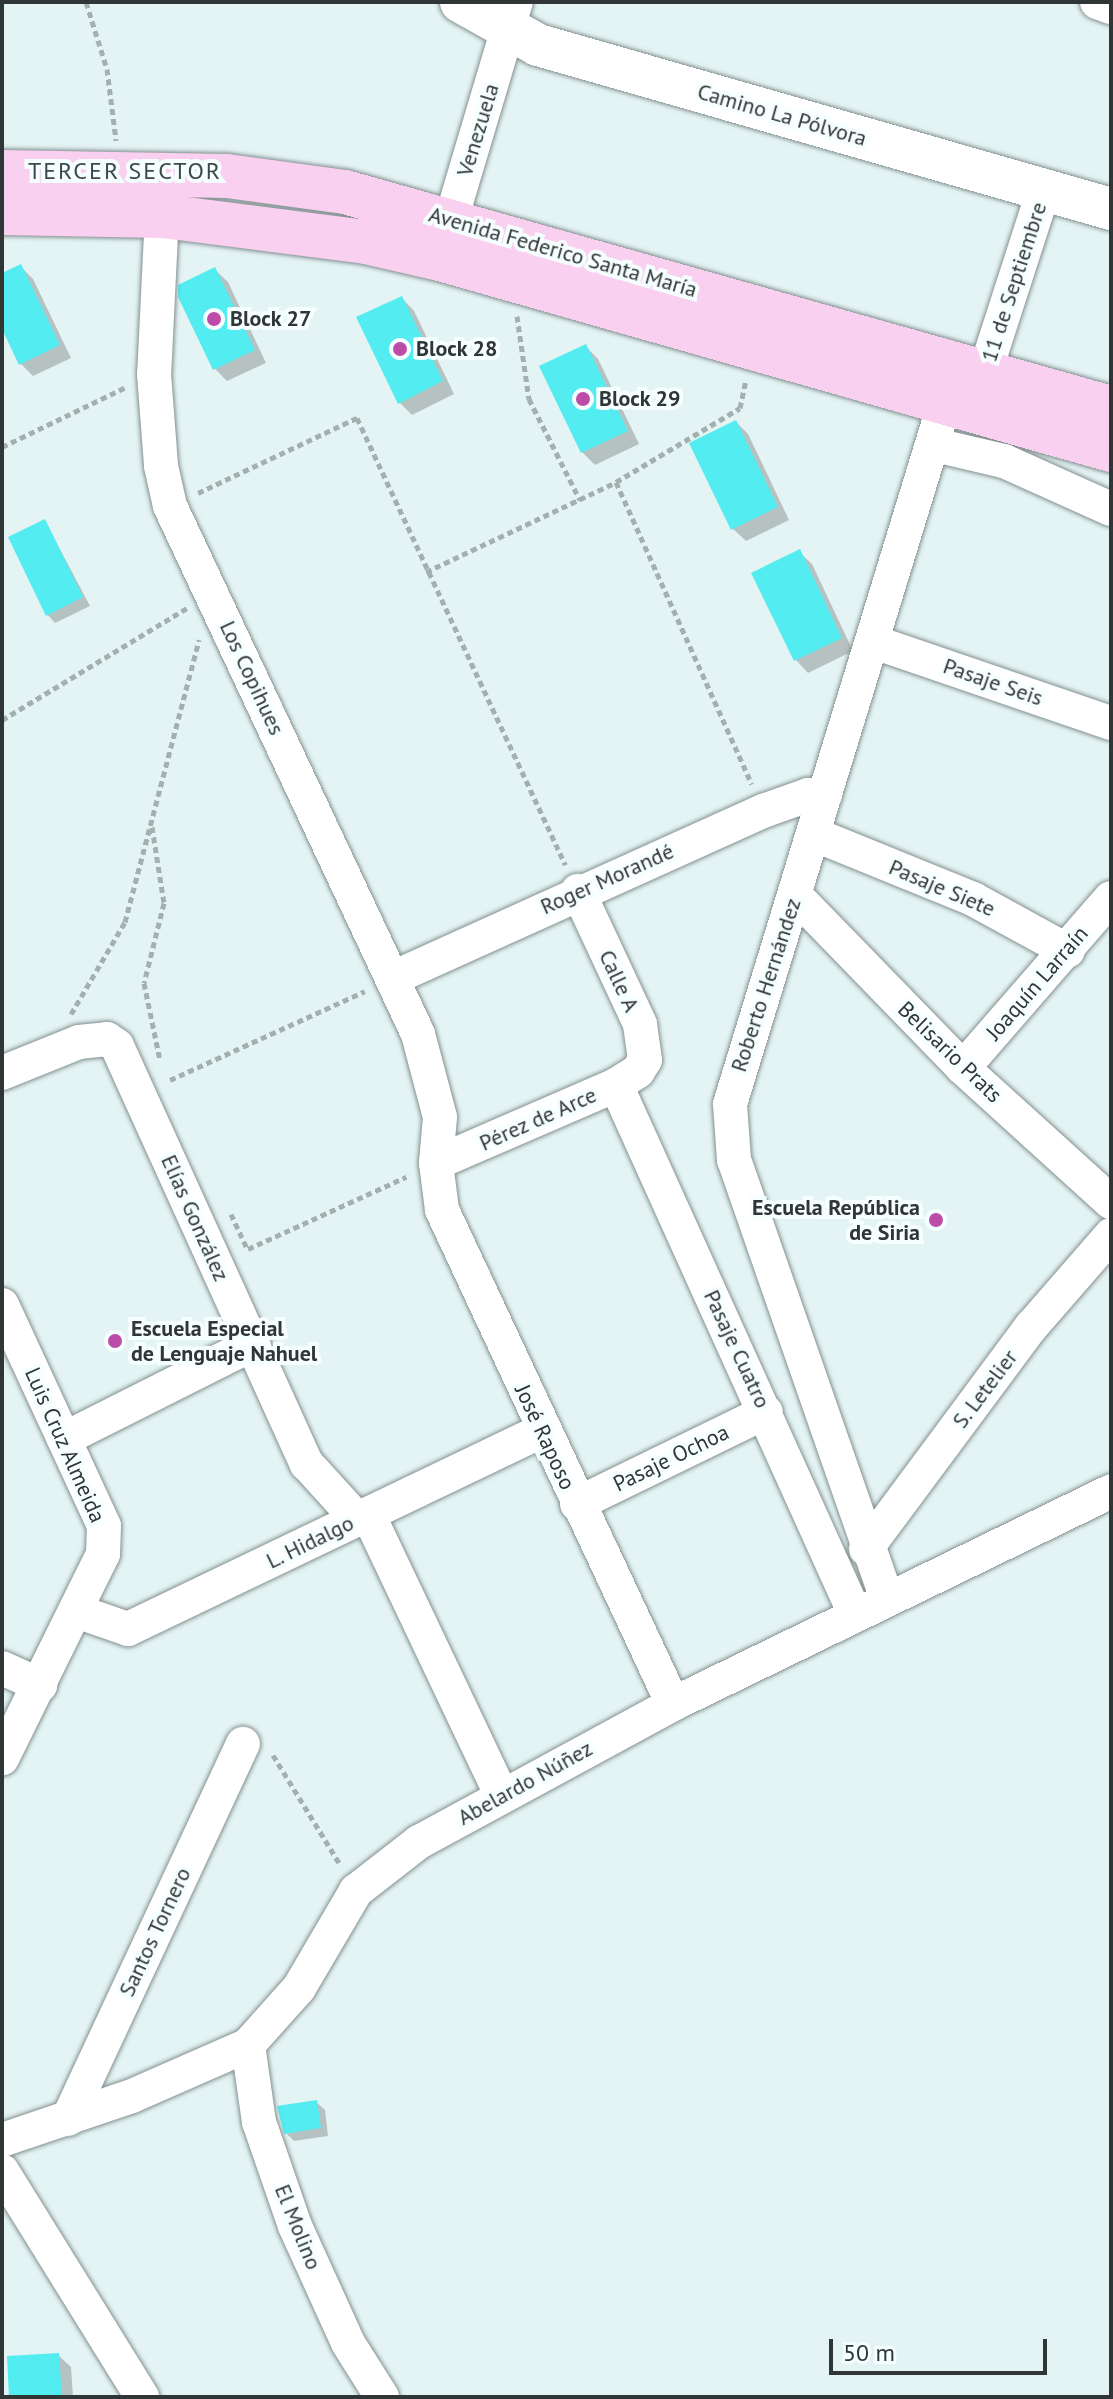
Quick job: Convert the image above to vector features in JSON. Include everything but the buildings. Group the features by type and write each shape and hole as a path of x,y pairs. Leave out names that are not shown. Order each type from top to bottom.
{"main road":[{"name":"Avenida Federico Santa María","path":"2,172 162,172 291,183 445,239 955,398 1111,450"},
{"name":"Avenida Federico Santa María","path":"2,213 163,216 291,229 445,239 512,279 752,348 955,398 1111,408"}],"street":[{"name":"Camino La Pólvora","path":"461,2 512,16 538,45 1111,209"},
{"path":"1097,2 1111,7"},
{"name":"Venezuela","path":"445,239 512,16"},
{"name":"Los Copihues","path":"162,172 163,216 154,374 161,466 170,506 393,978 433,1077 440,1117 436,1163"},
{"name":"11 de Septiembre","path":"955,398 1044,189"},
{"path":"955,398 1004,461 1111,509"},
{"name":"Roberto Hernández","path":"887,1599 866,1549 729,1131 736,1078 955,398"},
{"name":"Pasaje Seis","path":"874,642 1111,723"},
{"name":"Roger Morandé","path":"393,978 578,891 763,811 797,798 825,795"},
{"name":"Pasaje Siete","path":"813,834 973,899 1068,951"},
{"name":"Calle A","path":"578,891 640,1024 647,1048 627,1078"},
{"name":"Belisario Prats","path":"795,895 963,1068 1111,1202"},
{"name":"Joaquín Larraín","path":"963,1068 1111,898"},
{"name":"Elías González","path":"49,1052 107,1039 117,1046 307,1464 362,1516 502,1796"},
{"path":"2,1073 49,1052"},
{"name":"Pérez de Arce","path":"436,1163 627,1078"},
{"name":"Pasaje Cuatro","path":"627,1078 766,1412 855,1614"},
{"name":"José Raposo","path":"436,1163 442,1210 542,1431 673,1704"},
{"name":"S. Letelier","path":"866,1549 1031,1327 1111,1235"},
{"name":"Luis Cruz Almeida","path":"2,1305 15,1370 64,1439 104,1526 103,1554 2,1758"},
{"path":"64,1439 253,1344"},
{"name":"Pasaje Ochoa","path":"577,1504 766,1412"},
{"name":"L. Hidalgo","path":"76,1611 128,1629 542,1431"},
{"name":"Abelardo Núñez","path":"2,2140 68,2119 248,2045 299,1988 356,1891 380,1867 502,1796 673,1704 1111,1491"},
{"path":"2,1668 40,1685"},
{"name":"Santos Tornero","path":"68,2119 243,1744"},
{"name":"El Molino","path":"248,2045 259,2122 295,2226 348,2343 382,2397"},
{"path":"2,2171 142,2397"}],"path":[{"path":"86,2 107,69 114,140 130,141"},
{"path":"512,279 529,399 580,500"},
{"path":"426,572 616,482 740,408 752,348"},
{"path":"2,447 154,374"},
{"path":"170,506 357,418 426,572 578,891"},
{"path":"616,482 763,811"},
{"path":"2,720 212,593"},
{"path":"49,1052 125,922 212,593"},
{"path":"151,822 164,903 144,983 159,1058 176,1094"},
{"path":"170,1080 393,978"},
{"path":"216,1265 436,1163"},
{"path":"228,1207 247,1249"},
{"path":"243,1744 266,1745 356,1891"}],"place":[{"name":"Block 27","path":"214,319"},
{"name":"Block 28","path":"400,349"},
{"name":"Block 29","path":"583,399"},
{"name":"Escuela República de Siria","path":"936,1220"},
{"name":"Escuela Especial de Lenguaje Nahuel","path":"115,1341"}],"district":[{"name":"TERCER SECTOR","path":"125,171"}]}
